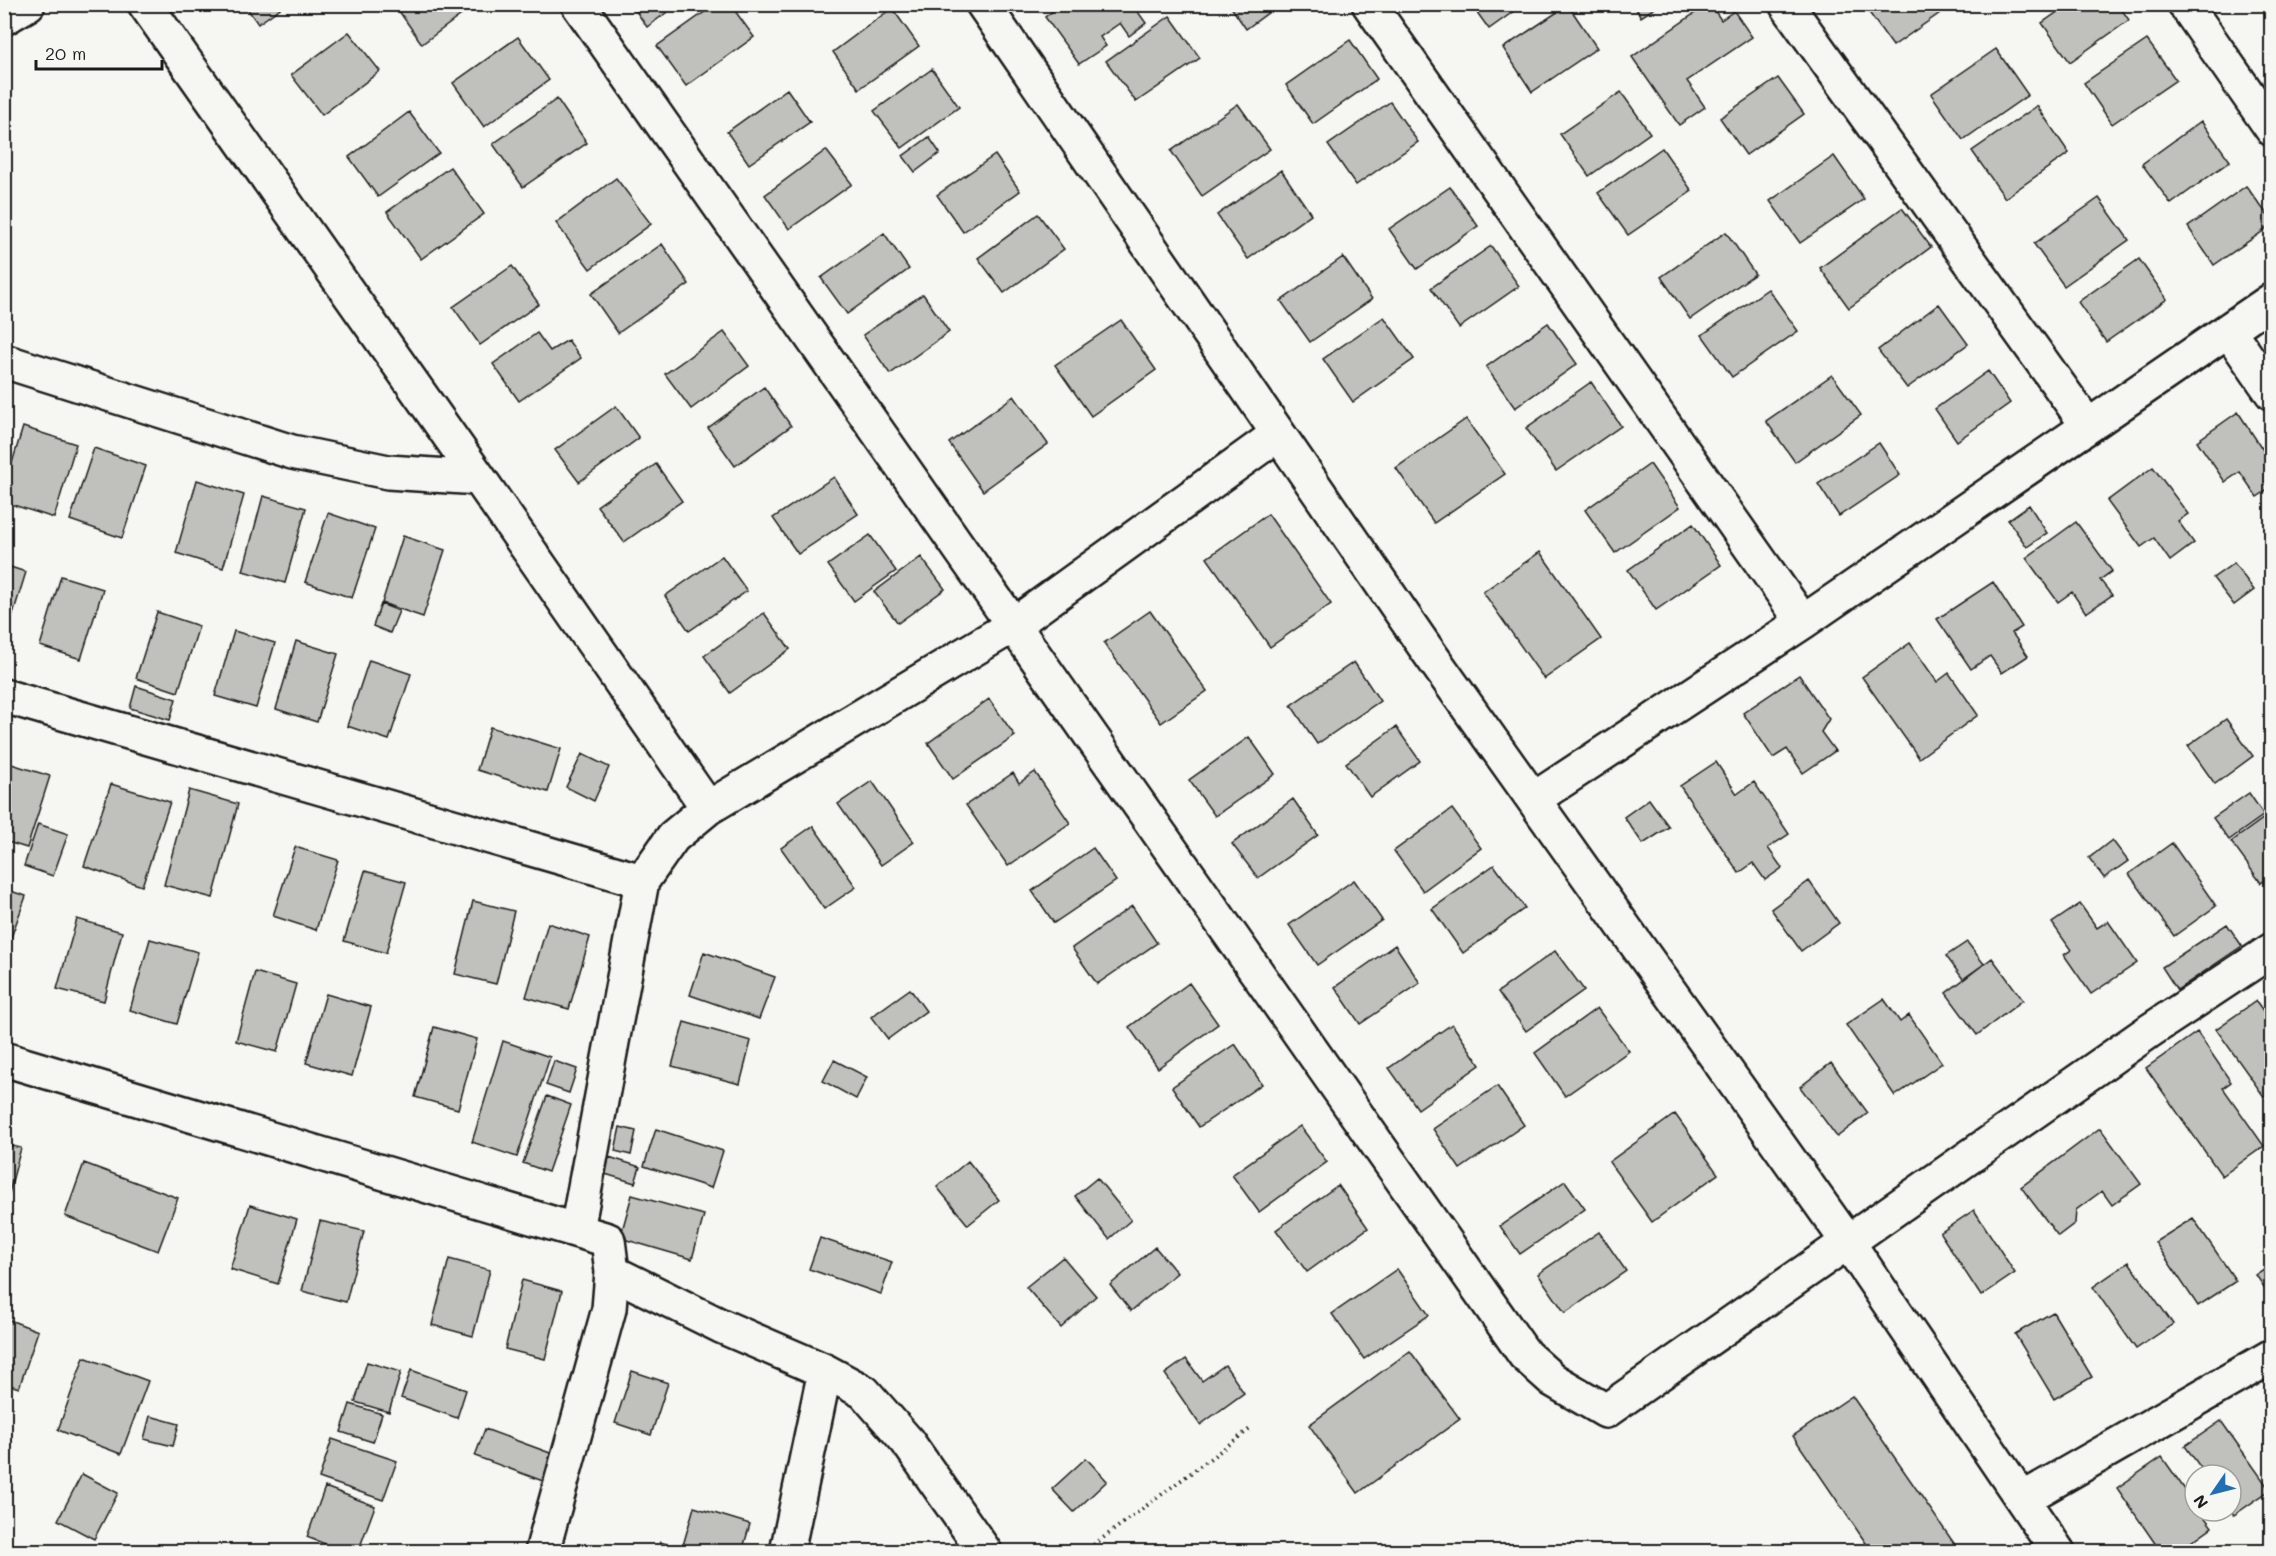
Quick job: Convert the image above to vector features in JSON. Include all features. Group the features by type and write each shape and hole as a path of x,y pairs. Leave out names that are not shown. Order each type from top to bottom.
{"street":[{"path":"4,18 28,4"},
{"path":"145,4 708,808"},
{"path":"578,4 1525,1355 1553,1380 1606,1411 2151,1030 2271,950"},
{"path":"983,4 1425,648 1847,1241 2058,1551"},
{"path":"1369,4 1803,622"},
{"path":"1786,4 2088,426"},
{"path":"2185,4 2271,129"},
{"path":"1534,799 1803,622 2271,300"},
{"path":"2229,331 2271,393"},
{"path":"4,361 292,452 388,472 479,478"},
{"path":"577,1230 642,881 673,837 708,808 1012,626 1278,434"},
{"path":"4,696 642,881"},
{"path":"4,1059 608,1240 612,1272 609,1309 542,1551"},
{"path":"612,1272 721,1326 825,1371 864,1392 907,1441 985,1551"},
{"path":"2023,1499 2271,1356"},
{"path":"788,1551 825,1371"}],"path":[{"path":"1084,1551 1250,1429"}],"building":[{"path":"244,4 286,4 258,24"},
{"path":"394,4 476,4 422,44"},
{"path":"631,4 678,4 647,27"},
{"path":"716,4 730,4 754,37 686,86 657,46"},
{"path":"1062,4 1076,6 1078,4 1148,4 1138,12 1146,23 1129,36 1120,23 1100,37 1106,46 1079,64 1045,17"},
{"path":"1229,4 1280,4 1246,29"},
{"path":"1471,4 1524,4 1489,29"},
{"path":"1633,4 1661,4 1641,17"},
{"path":"1708,4 1721,20 1734,11 1752,37 1687,81 1705,107 1679,125 1632,57"},
{"path":"1863,4 1949,4 1950,6 1893,46"},
{"path":"2069,4 2118,4 2129,20 2070,62 2042,23"},
{"path":"1568,5 1597,48 1532,92 1503,48"},
{"path":"892,8 919,46 859,89 833,52"},
{"path":"1170,16 1200,58 1136,102 1106,61"},
{"path":"349,32 380,71 322,115 291,75"},
{"path":"518,37 549,80 484,127 453,83"},
{"path":"1350,40 1377,79 1313,124 1286,85"},
{"path":"2147,40 2176,80 2112,124 2084,83"},
{"path":"1996,49 2028,95 1963,140 1931,94"},
{"path":"932,69 959,107 902,148 874,111"},
{"path":"1778,78 1804,114 1746,155 1720,118"},
{"path":"787,89 810,122 749,164 727,132"},
{"path":"1621,92 1650,133 1589,176 1560,134"},
{"path":"557,99 587,143 523,187 493,144"},
{"path":"1390,102 1418,142 1356,185 1328,145"},
{"path":"1238,104 1270,149 1202,196 1171,151"},
{"path":"2037,106 2069,153 2005,198 1972,151"},
{"path":"409,112 439,153 378,197 349,157"},
{"path":"2201,121 2230,161 2171,204 2142,164"},
{"path":"929,137 940,153 915,172 903,156"},
{"path":"1662,148 1692,191 1628,235 1598,193"},
{"path":"826,150 852,184 789,229 765,195"},
{"path":"995,155 1020,191 963,232 937,195"},
{"path":"1834,156 1864,199 1800,243 1770,201"},
{"path":"450,167 484,214 421,259 387,212"},
{"path":"1281,170 1311,214 1248,259 1217,215"},
{"path":"616,178 651,224 590,269 556,223"},
{"path":"2246,186 2272,221 2272,225 2214,265 2188,227"},
{"path":"1450,187 1478,226 1417,269 1389,229"},
{"path":"2099,198 2129,240 2064,286 2034,244"},
{"path":"1902,208 1931,247 1849,308 1820,268"},
{"path":"1038,214 1064,249 1004,293 978,258"},
{"path":"1726,232 1755,274 1690,319 1661,277"},
{"path":"884,233 909,269 847,314 821,278"},
{"path":"662,244 689,284 618,333 591,294"},
{"path":"1491,246 1519,286 1459,328 1431,288"},
{"path":"1343,257 1372,299 1310,342 1281,301"},
{"path":"2139,259 2167,299 2106,342 2078,302"},
{"path":"512,266 539,304 480,345 453,307"},
{"path":"1768,289 1798,331 1732,377 1702,335"},
{"path":"923,294 949,332 890,374 863,335"},
{"path":"1939,304 1968,344 1907,388 1878,350"},
{"path":"1384,317 1414,359 1353,402 1323,359"},
{"path":"1121,320 1156,370 1091,416 1055,365"},
{"path":"1548,323 1577,364 1515,408 1486,367"},
{"path":"724,332 749,366 691,409 665,374"},
{"path":"537,333 550,351 568,340 581,358 519,401 493,364"},
{"path":"1988,371 2010,403 1957,441 1935,409"},
{"path":"1832,375 1861,415 1795,462 1766,421"},
{"path":"1591,382 1621,426 1556,471 1526,428"},
{"path":"764,387 791,426 735,466 708,428"},
{"path":"1014,396 1048,444 983,491 949,443"},
{"path":"616,406 639,438 579,482 555,450"},
{"path":"2238,412 2269,459 2264,463 2272,475 2272,487 2257,497 2240,472 2225,482 2197,441"},
{"path":"1466,419 1505,474 1434,523 1396,468"},
{"path":"23,427 76,444 54,518 4,502 4,489"},
{"path":"1879,443 1900,475 1839,516 1818,484"},
{"path":"94,448 146,466 122,538 70,520"},
{"path":"656,464 682,501 624,542 597,506"},
{"path":"1650,464 1680,507 1615,553 1585,510"},
{"path":"2153,467 2188,514 2178,521 2194,543 2170,561 2154,538 2141,547 2107,501"},
{"path":"834,477 858,514 798,554 773,518"},
{"path":"197,480 244,495 223,568 176,553"},
{"path":"263,496 306,508 285,583 243,571"},
{"path":"2029,505 2047,533 2027,547 2008,520"},
{"path":"328,513 375,529 352,598 305,582"},
{"path":"1268,514 1331,604 1270,647 1207,558"},
{"path":"2076,522 2112,571 2100,580 2112,595 2086,613 2072,592 2058,602 2026,558"},
{"path":"1693,524 1721,565 1656,610 1628,570"},
{"path":"870,535 896,571 854,601 828,565"},
{"path":"403,536 445,550 423,617 382,603"},
{"path":"1540,552 1601,639 1544,679 1483,592"},
{"path":"722,556 747,591 689,631 665,596"},
{"path":"921,557 945,589 898,623 874,592"},
{"path":"2234,563 2254,590 2234,605 2213,578"},
{"path":"4,565 26,572 5,640 4,640"},
{"path":"61,576 103,589 81,659 40,646"},
{"path":"1993,582 2022,627 2012,633 2028,656 2002,673 1990,656 1971,669 1937,619"},
{"path":"381,604 399,611 390,633 373,626"},
{"path":"1150,611 1207,691 1161,723 1104,643"},
{"path":"157,612 199,626 178,692 136,678"},
{"path":"764,613 790,649 730,693 704,656"},
{"path":"234,631 275,643 256,708 215,696"},
{"path":"296,641 338,654 317,722 276,709"},
{"path":"1910,643 1937,682 1949,673 1978,715 1919,758 1862,677"},
{"path":"369,660 411,674 389,740 347,726"},
{"path":"1354,662 1380,701 1317,744 1291,705"},
{"path":"1799,675 1829,719 1821,732 1835,751 1803,773 1787,749 1773,758 1743,713"},
{"path":"136,686 176,699 170,720 130,708"},
{"path":"989,699 1015,736 953,779 928,743"},
{"path":"2226,719 2253,756 2215,784 2188,746"},
{"path":"490,727 561,749 548,792 477,770"},
{"path":"1396,727 1420,761 1370,797 1346,763"},
{"path":"1249,737 1275,774 1215,816 1189,780"},
{"path":"582,754 609,767 594,801 566,787"},
{"path":"5,762 50,776 27,848 4,841"},
{"path":"1716,762 1737,794 1754,782 1789,834 1768,848 1782,868 1765,880 1753,863 1739,873 1680,786"},
{"path":"1035,772 1070,823 1008,866 966,805 1013,773 1019,783"},
{"path":"872,781 914,842 881,865 838,804"},
{"path":"111,784 170,802 142,886 84,866"},
{"path":"189,790 238,804 213,898 164,885"},
{"path":"2249,793 2264,815 2229,840 2213,818"},
{"path":"1293,799 1318,835 1258,878 1232,844"},
{"path":"1649,799 1669,827 1643,844 1624,817"},
{"path":"1452,809 1481,848 1423,891 1394,851"},
{"path":"2271,813 2272,875 2261,883 2231,842"},
{"path":"38,824 68,834 53,876 24,866"},
{"path":"813,826 856,887 824,909 781,848"},
{"path":"2112,840 2128,861 2104,878 2089,858"},
{"path":"2172,843 2216,906 2174,936 2129,874"},
{"path":"295,847 338,860 316,930 273,916"},
{"path":"1093,848 1116,881 1054,923 1032,891"},
{"path":"1494,865 1525,908 1463,953 1432,909"},
{"path":"365,871 406,882 386,953 344,941"},
{"path":"1354,880 1382,920 1317,965 1289,925"},
{"path":"1809,881 1839,923 1801,951 1771,909"},
{"path":"4,889 26,896 4,957"},
{"path":"473,901 514,911 496,984 455,974"},
{"path":"2080,904 2097,928 2108,921 2137,963 2091,994 2064,955 2071,950 2052,923"},
{"path":"1132,906 1157,943 1097,984 1072,948"},
{"path":"77,919 122,932 104,1001 57,989"},
{"path":"548,923 590,937 569,1009 526,997"},
{"path":"2227,924 2242,946 2177,990 2162,967"},
{"path":"150,939 198,952 177,1024 130,1010"},
{"path":"1967,942 1984,964 1963,979 1946,956"},
{"path":"1395,945 1420,983 1360,1024 1335,987"},
{"path":"1555,951 1584,990 1526,1031 1498,992"},
{"path":"704,952 775,977 759,1019 690,995"},
{"path":"1992,958 2023,1000 1977,1035 1946,993"},
{"path":"255,972 296,984 277,1052 236,1041"},
{"path":"1189,983 1218,1024 1158,1068 1129,1027"},
{"path":"910,989 926,1011 888,1039 871,1017"},
{"path":"326,994 371,1007 352,1076 306,1063"},
{"path":"1884,999 1900,1022 1909,1015 1942,1063 1895,1096 1846,1025"},
{"path":"2256,1001 2272,1023 2272,1108 2216,1029"},
{"path":"1597,1008 1629,1051 1565,1096 1535,1053"},
{"path":"684,1022 751,1041 740,1084 672,1066"},
{"path":"1452,1024 1480,1065 1418,1109 1389,1068"},
{"path":"434,1027 477,1039 458,1109 415,1097"},
{"path":"2197,1032 2231,1082 2223,1088 2264,1146 2222,1176 2146,1068"},
{"path":"503,1041 550,1057 517,1157 472,1142"},
{"path":"1235,1044 1262,1084 1199,1127 1172,1087"},
{"path":"834,1060 867,1077 856,1099 823,1081"},
{"path":"554,1061 577,1069 569,1093 546,1085"},
{"path":"1831,1063 1868,1113 1837,1137 1800,1087"},
{"path":"1497,1086 1524,1125 1460,1169 1433,1129"},
{"path":"547,1096 571,1105 548,1172 523,1163"},
{"path":"1675,1114 1718,1174 1652,1222 1609,1162"},
{"path":"1300,1126 1327,1162 1259,1212 1232,1175"},
{"path":"620,1127 636,1131 631,1155 615,1151"},
{"path":"2100,1128 2141,1184 2112,1205 2102,1191 2076,1210 2075,1223 2058,1236 2021,1187"},
{"path":"656,1129 723,1151 711,1188 644,1166"},
{"path":"4,1144 21,1148 9,1193 4,1192"},
{"path":"609,1157 640,1167 635,1183 605,1174"},
{"path":"968,1161 999,1200 968,1225 937,1187"},
{"path":"84,1163 178,1198 158,1251 65,1216"},
{"path":"1097,1178 1131,1220 1109,1239 1075,1196"},
{"path":"1565,1181 1585,1209 1520,1254 1500,1226"},
{"path":"1338,1185 1368,1228 1307,1272 1276,1230"},
{"path":"632,1195 704,1215 692,1259 620,1238"},
{"path":"250,1205 297,1219 278,1284 230,1269"},
{"path":"1974,1210 2015,1273 1981,1296 1940,1233"},
{"path":"2193,1218 2236,1281 2198,1306 2155,1242"},
{"path":"320,1221 364,1231 346,1302 302,1291"},
{"path":"1599,1232 1626,1271 1565,1313 1538,1274"},
{"path":"820,1238 892,1262 881,1294 809,1269"},
{"path":"1155,1247 1177,1273 1131,1311 1110,1285"},
{"path":"1063,1257 1096,1296 1061,1328 1026,1287"},
{"path":"449,1259 490,1270 473,1336 432,1325"},
{"path":"2129,1262 2173,1324 2136,1349 2093,1287"},
{"path":"2272,1265 2272,1299 2256,1275"},
{"path":"1397,1269 1429,1315 1364,1359 1332,1314"},
{"path":"522,1280 562,1291 545,1359 505,1349"},
{"path":"2053,1312 2092,1377 2054,1399 2015,1334"},
{"path":"7,1319 38,1331 19,1388 4,1383 4,1325"},
{"path":"1410,1351 1460,1419 1358,1493 1309,1425"},
{"path":"84,1357 148,1381 121,1454 58,1430"},
{"path":"1186,1359 1202,1381 1225,1365 1244,1393 1200,1425 1165,1374"},
{"path":"367,1362 401,1372 389,1412 355,1402"},
{"path":"411,1370 466,1390 457,1418 401,1398"},
{"path":"632,1371 668,1383 651,1435 615,1423"},
{"path":"1852,1396 1960,1552 1872,1552 1793,1436"},
{"path":"350,1404 382,1414 373,1442 341,1432"},
{"path":"150,1416 179,1424 173,1446 144,1439"},
{"path":"2221,1421 2270,1490 2243,1509 2243,1463 2197,1463 2185,1446"},
{"path":"485,1429 561,1457 551,1484 475,1456"},
{"path":"332,1439 397,1461 383,1500 319,1478"},
{"path":"2162,1457 2183,1487 2183,1523 2209,1523 2212,1527 2177,1552 2161,1552 2117,1488"},
{"path":"1086,1458 1107,1481 1074,1512 1052,1489"},
{"path":"82,1474 118,1493 94,1539 58,1520"},
{"path":"325,1487 375,1506 358,1552 346,1552 307,1537"},
{"path":"694,1507 750,1524 742,1552 657,1552 660,1542 682,1549"}]}
